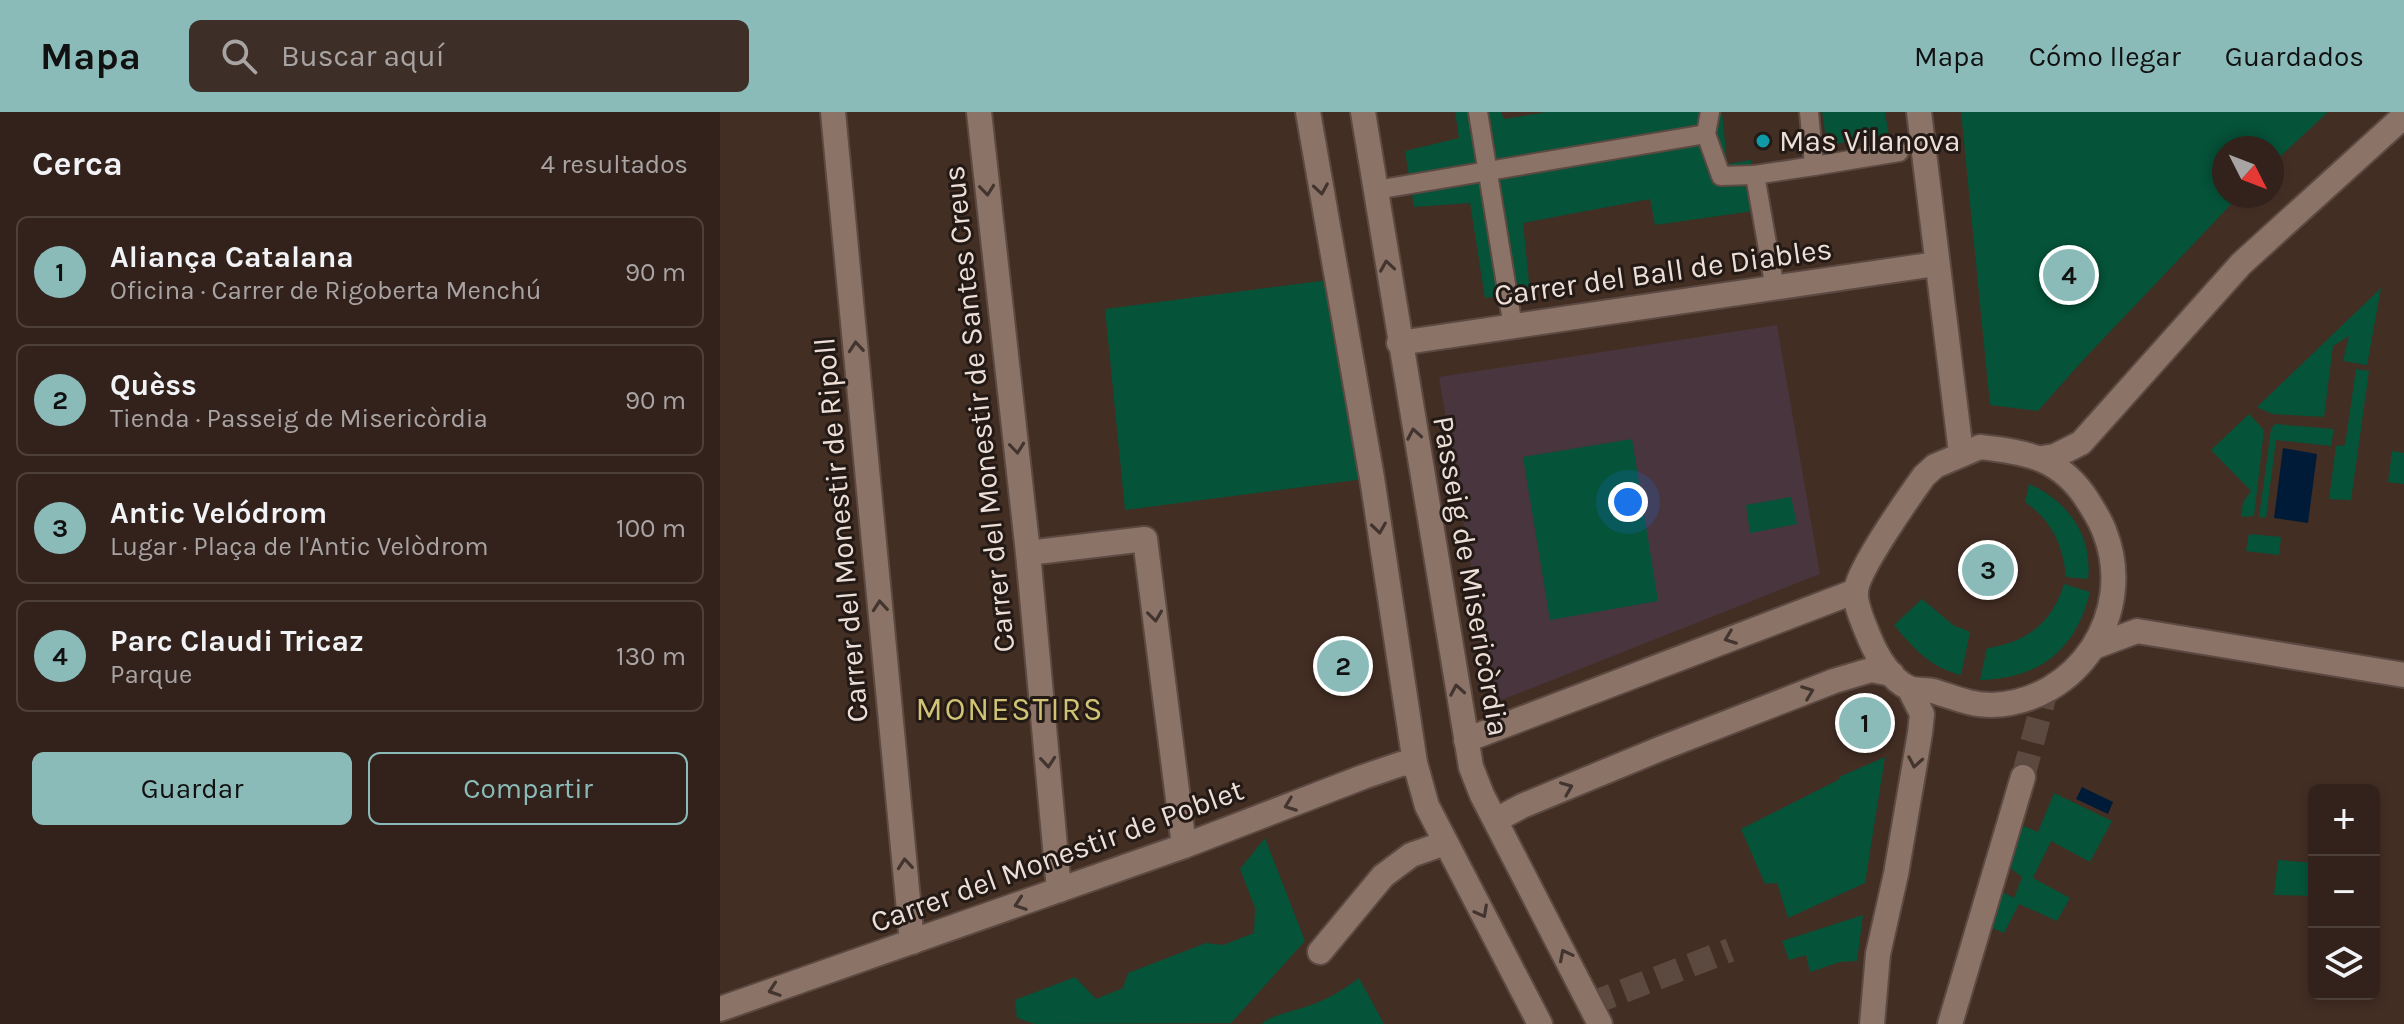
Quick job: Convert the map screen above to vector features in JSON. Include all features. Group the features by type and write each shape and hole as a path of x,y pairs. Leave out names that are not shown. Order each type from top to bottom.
{"street":[{"name":"Carrer del Monestir de Ripoll","path":"833,112 912,942"},
{"name":"Carrer del Monestir de Santes Creus","path":"979,112 1028,553 1059,890"},
{"path":"1308,112 1372,478 1415,763 1427,806 1540,1024"},
{"name":"Passeig de Misericòrdia","path":"1363,112 1471,767 1600,1024"},
{"path":"1478,112 1513,327"},
{"path":"1710,112 1706,134 1721,176 1755,175 1899,152"},
{"path":"1809,112 1814,166"},
{"path":"1919,112 1961,453"},
{"path":"1872,1024 1878,954 1896,874 1922,714 1900,681 1875,652 1856,591 1864,569 1924,476 1935,466 1980,447 2042,458 2055,456 2081,443 2241,264 2404,116"},
{"path":"1376,190 1706,134"},
{"path":"1755,175 1775,289"},
{"name":"Carrer del Ball de Diables","path":"1399,343 1936,264"},
{"path":"2079,487 2077,470 2081,443"},
{"path":"1496,820 1522,806 1662,748 1834,681 1871,670 1969,703 2008,703 2046,691 2081,665 2105,628 2113,600 2114,571 2109,542 2097,515 2079,487 2042,458"},
{"path":"1028,553 1145,539 1184,846"},
{"path":"1466,740 1856,591"},
{"path":"2113,600 2121,618 2137,631 2404,675"},
{"path":"2094,647 2137,631"},
{"name":"Carrer del Monestir de Poblet","path":"720,1009 1184,846 1363,777 1401,764 1415,763"},
{"path":"1950,1024 2023,777"},
{"path":"1320,952 1383,876 1411,855 1445,843"}],"shaded area":[{"path":"1777,325 1820,574 1494,703 1439,377"}],"green space":[{"path":"1455,112 1501,112 1504,119 1547,112 1722,112 1727,164 1751,160 1754,211 1655,225 1650,199 1523,223 1530,292 1485,298 1470,203 1414,207 1405,151 1459,138"},
{"path":"1822,112 1885,112 1889,136 1827,145"},
{"path":"1961,112 2328,112 2284,153 2284,136 2212,136 2212,208 2228,208 2038,411 1990,405"},
{"path":"1336,279 1372,478 1125,510 1105,309"},
{"path":"2381,288 2367,365 2343,361 2349,336 2333,346 2324,417 2272,414 2257,407"},
{"path":"2356,369 2369,371 2351,500 2329,499 2336,446 2345,445"},
{"path":"2249,414 2264,430 2254,516 2241,517 2243,502 2251,491 2211,450"},
{"path":"2275,424 2334,429 2331,446 2276,440 2266,518 2259,517 2271,429"},
{"path":"1632,439 1658,601 1550,620 1523,457"},
{"path":"2392,451 2404,453 2404,484 2388,482"},
{"path":"2029,484 2055,500 2075,522 2086,548 2088,579 2066,577 2062,554 2054,535 2042,517 2025,502"},
{"path":"1791,497 1797,524 1750,533 1746,505"},
{"path":"2249,534 2281,537 2279,555 2246,551"},
{"path":"2064,584 2090,592 2084,612 2065,645 2037,667 2020,674 1980,680 1987,648 2014,641 2036,628 2053,609"},
{"path":"1922,599 1953,625 1970,632 1961,675 1932,662 1894,625"},
{"path":"1885,757 1865,883 1788,918 1777,883 1765,884 1741,829 1839,777"},
{"path":"2054,793 2112,821 2090,862 2051,841 2033,878 2070,898 2057,921 2019,904 2004,933 1987,926 1999,890 2014,898 2022,877 2006,865 2019,824 2038,832"},
{"path":"1265,838 1305,941 1231,1023 1035,1024 1017,1018 1015,1000 1075,977 1096,999 1123,988 1128,973 1206,943 1223,945 1254,933 1255,908 1240,869"},
{"path":"2278,860 2308,862 2308,896 2274,895"},
{"path":"1863,915 1857,961 1840,962 1810,972 1806,955 1789,960 1782,941"},
{"path":"1359,978 1384,1024 1261,1024 1325,999"}],"water":[{"path":"2283,448 2317,454 2308,523 2274,518"},
{"path":"2082,787 2113,802 2108,814 2076,799"}],"tunnel":[{"path":"2023,777 2046,691"},
{"path":"1590,1004 1730,950"}],"place":[{"name":"Mas Vilanova","path":"1763,141"},
{"name":"Parc Claudi Tricaz","path":"2069,275"},
{"name":"Antic Velódrom","path":"1988,570"},
{"name":"Quèss","path":"1343,666"},
{"name":"Aliança Catalana","path":"1865,723"}],"district":[{"name":"MONESTIRS","path":"1010,709"}]}
